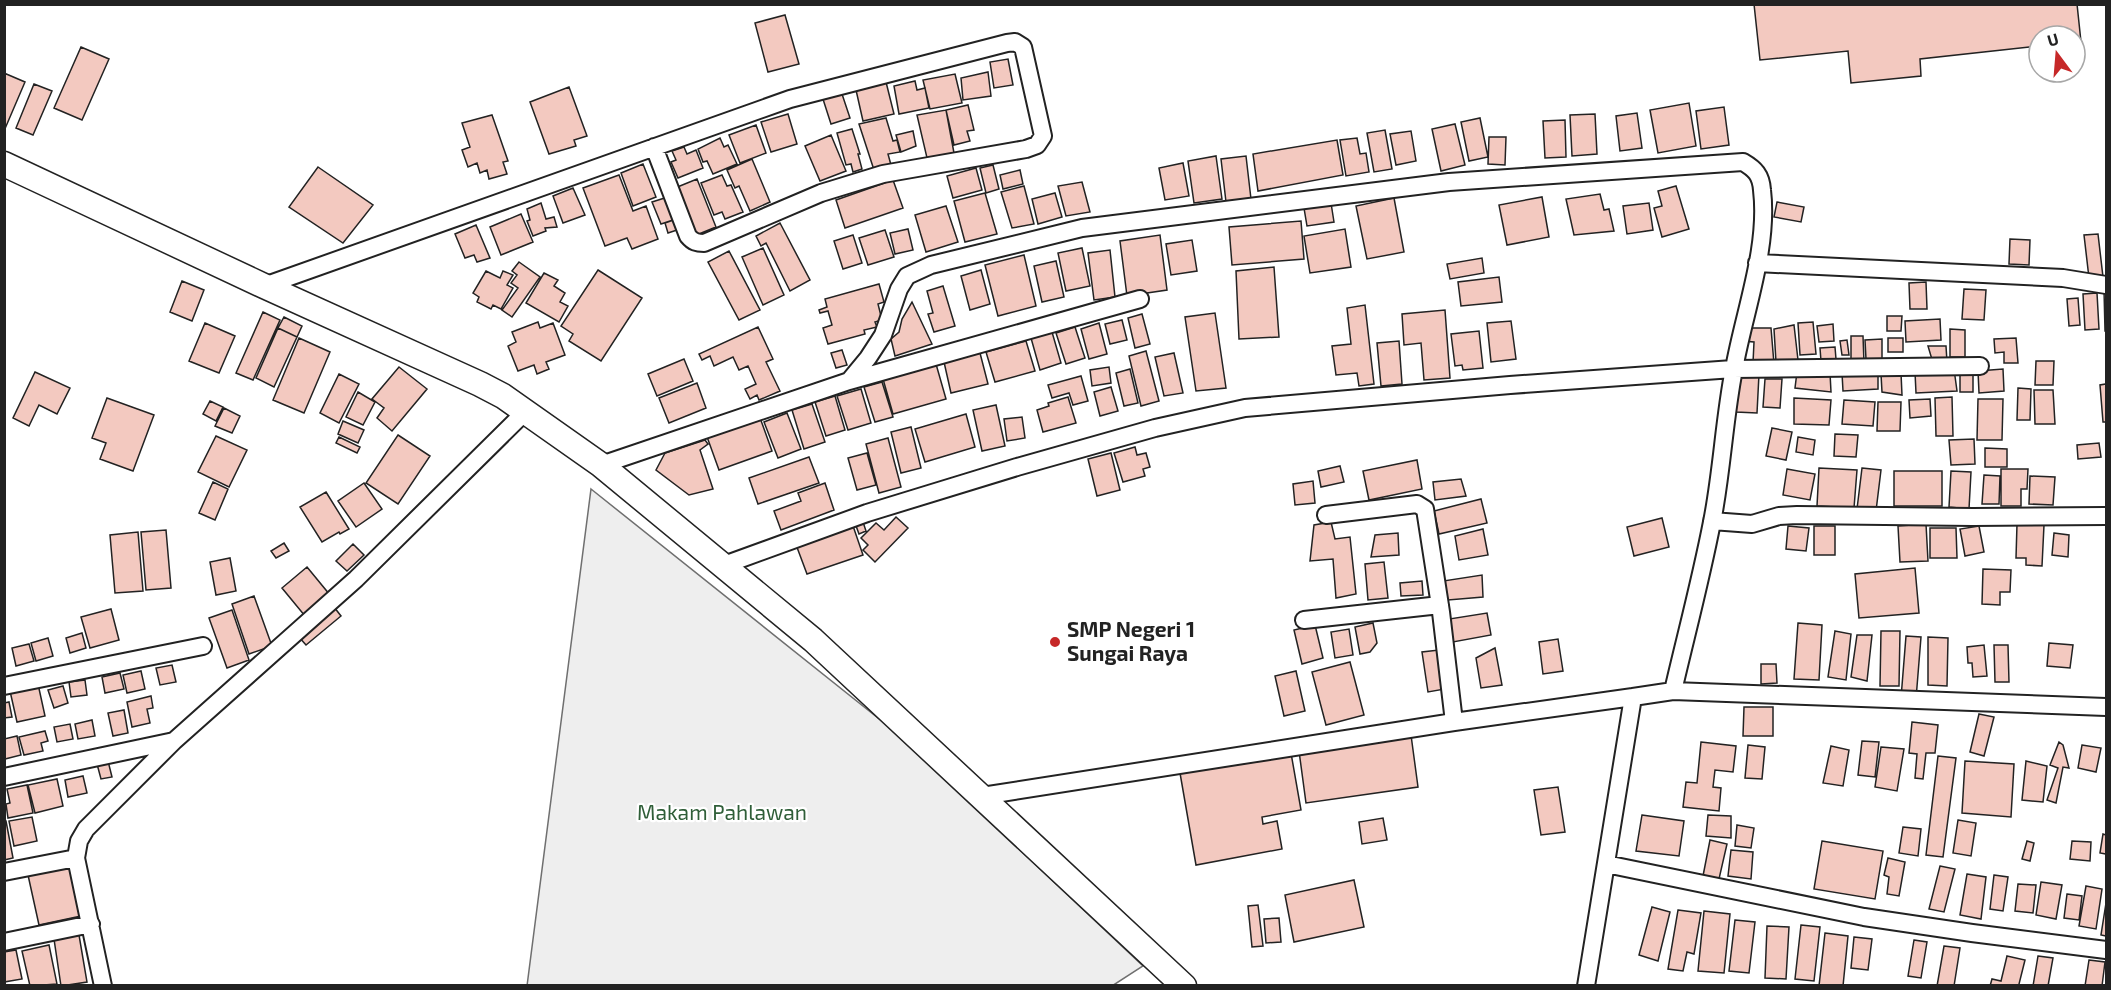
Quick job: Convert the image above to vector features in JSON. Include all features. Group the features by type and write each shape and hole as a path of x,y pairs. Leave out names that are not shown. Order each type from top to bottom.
{"main road":[{"path":"4,164 503,396 602,465 813,640 1184,986"}],"street":[{"path":"264,286 654,147 790,99 1015,42 1023,47 1043,136 1037,144 1026,149 883,174 821,193 704,243 697,243 688,236 654,147"},
{"path":"849,381 883,335 899,289 908,276 931,265 1083,228 1449,182 1743,162 1756,170 1762,191 1757,263 1734,369 1712,521 1673,691"},
{"path":"1757,263 2063,278 2106,285"},
{"path":"602,465 849,381 1140,298"},
{"path":"724,565 867,513 1017,467 1155,428 1245,408 1510,385 1734,369 1980,366"},
{"path":"104,986 76,858 79,841 86,830 174,741 356,579 525,412"},
{"path":"1326,515 1417,504 1422,506 1426,514 1440,605 1454,722"},
{"path":"1712,521 1752,524 1779,516 1797,515 2106,516"},
{"path":"1304,620 1440,605"},
{"path":"4,686 203,646"},
{"path":"982,796 1454,722 1673,691 2106,707"},
{"path":"1586,986 1633,697"},
{"path":"4,777 174,741"},
{"path":"4,872 76,858"},
{"path":"1606,864 1864,917 2106,950"},
{"path":"4,942 91,924"}],"green space":[{"name":"Makam Pahlawan","path":"591,489 893,730 1143,966 1112,986 527,986"}],"building":[{"path":"1754,4 2077,4 2079,24 2027,24 2027,47 1920,59 1921,76 1851,83 1848,51 1760,60"},
{"path":"785,15 799,64 768,72 755,23"},
{"path":"81,47 109,59 82,120 54,108"},
{"path":"1008,59 1013,85 994,88 990,62"},
{"path":"988,72 991,96 963,100 961,78"},
{"path":"4,73 25,82 4,131"},
{"path":"955,74 962,103 930,109 923,80"},
{"path":"915,81 917,90 925,88 929,108 899,114 894,86"},
{"path":"886,82 894,114 863,121 856,90"},
{"path":"34,84 52,91 33,135 16,128"},
{"path":"569,87 587,136 574,140 576,146 549,154 530,102"},
{"path":"841,91 850,118 831,124 822,96"},
{"path":"1689,103 1696,146 1658,153 1650,110"},
{"path":"968,105 974,130 967,131 970,141 954,145 946,110"},
{"path":"1724,107 1729,145 1701,149 1696,111"},
{"path":"946,110 954,153 927,158 917,115"},
{"path":"1637,113 1642,148 1620,151 1616,116"},
{"path":"788,114 797,144 771,152 761,122"},
{"path":"1595,114 1597,154 1572,156 1570,115"},
{"path":"492,115 508,161 503,162 507,174 489,179 487,170 480,173 477,163 468,167 462,150 470,147 462,123"},
{"path":"886,118 893,141 897,140 900,152 888,154 891,165 874,170 859,124"},
{"path":"1480,118 1488,157 1469,161 1461,122"},
{"path":"1565,120 1566,157 1545,158 1543,121"},
{"path":"1455,124 1465,165 1441,171 1432,129"},
{"path":"756,125 766,153 740,163 729,135"},
{"path":"852,129 862,169 853,172 851,164 846,165 837,133"},
{"path":"1385,130 1392,169 1374,172 1367,133"},
{"path":"913,131 916,146 901,152 896,135"},
{"path":"1411,131 1416,161 1396,165 1390,134"},
{"path":"831,135 846,171 820,181 805,146"},
{"path":"1489,137 1506,137 1505,165 1488,164"},
{"path":"720,138 724,147 728,145 737,164 713,174 707,161 703,162 698,149"},
{"path":"1357,138 1360,154 1366,153 1369,172 1346,176 1340,140"},
{"path":"1337,140 1343,175 1258,191 1253,154"},
{"path":"684,147 687,154 696,150 703,168 678,178 671,162 676,160 672,151"},
{"path":"1216,156 1222,199 1194,203 1188,161"},
{"path":"1246,156 1251,199 1226,202 1221,159"},
{"path":"752,159 770,202 750,211 739,186 735,188 727,170"},
{"path":"1183,163 1189,196 1165,200 1159,168"},
{"path":"643,164 656,197 633,206 621,173"},
{"path":"993,165 999,189 986,193 980,168"},
{"path":"318,167 373,205 343,243 289,207"},
{"path":"976,168 982,190 953,198 947,176"},
{"path":"1020,170 1023,184 1003,189 1000,175"},
{"path":"619,175 633,211 646,206 658,239 632,249 627,238 605,246 583,188"},
{"path":"722,175 727,186 731,185 743,212 725,219 722,212 714,215 701,183"},
{"path":"697,179 716,227 694,236 675,188"},
{"path":"893,180 903,208 845,228 836,200"},
{"path":"1082,182 1090,212 1066,216 1058,186"},
{"path":"1024,186 1034,224 1012,228 1001,192"},
{"path":"1676,186 1689,229 1662,237 1654,208 1662,206 1658,191"},
{"path":"573,188 585,215 563,223 553,196"},
{"path":"985,193 997,234 965,242 954,201"},
{"path":"1055,193 1062,217 1038,224 1032,199"},
{"path":"1600,194 1604,210 1609,209 1614,231 1574,235 1566,199"},
{"path":"671,196 679,218 661,224 652,202"},
{"path":"1542,197 1549,237 1507,245 1499,205"},
{"path":"1394,198 1404,252 1367,259 1356,206"},
{"path":"1777,202 1804,207 1801,222 1774,217"},
{"path":"541,203 546,219 554,217 557,227 545,228 546,231 533,236 527,221 530,220 527,209"},
{"path":"1331,203 1334,222 1307,226 1304,208"},
{"path":"1649,203 1653,230 1627,234 1623,206"},
{"path":"946,206 958,242 926,252 915,215"},
{"path":"521,214 533,242 501,255 490,227"},
{"path":"679,218 683,228 668,233 665,223"},
{"path":"1301,221 1304,259 1232,265 1229,227"},
{"path":"780,223 810,280 790,291 766,243 761,246 756,236"},
{"path":"476,225 490,258 477,262 474,255 465,258 455,234"},
{"path":"908,229 913,250 895,254 890,233"},
{"path":"1345,229 1351,267 1310,273 1304,236"},
{"path":"885,230 894,257 868,265 859,238"},
{"path":"2098,234 2103,277 2089,278 2084,235"},
{"path":"853,235 862,263 843,269 834,241"},
{"path":"1160,235 1167,290 1127,296 1120,241"},
{"path":"2010,239 2030,240 2029,265 2009,264"},
{"path":"1192,240 1197,271 1171,275 1166,244"},
{"path":"763,248 784,295 763,305 742,257"},
{"path":"1082,248 1090,286 1066,291 1058,253"},
{"path":"1110,250 1115,297 1094,300 1088,253"},
{"path":"729,251 760,310 739,320 708,262"},
{"path":"1024,255 1036,306 998,316 985,265"},
{"path":"1482,258 1484,273 1450,279 1447,264"},
{"path":"1056,261 1064,297 1042,302 1034,266"},
{"path":"519,262 540,277 512,317 502,310 518,288 511,283 517,275 512,271"},
{"path":"1274,267 1279,337 1239,339 1236,271"},
{"path":"598,270 642,298 601,361 569,341 573,334 561,326"},
{"path":"981,270 990,304 970,310 961,276"},
{"path":"486,271 500,278 503,271 513,275 507,285 513,288 501,309 493,305 491,309 477,302 479,297 473,293"},
{"path":"544,273 558,280 554,286 565,293 560,302 568,306 559,322 526,303"},
{"path":"1499,277 1502,302 1461,306 1458,282"},
{"path":"182,281 204,290 192,321 170,312"},
{"path":"1926,282 1927,309 1910,309 1909,283"},
{"path":"879,284 884,302 878,304 882,320 875,322 877,327 864,330 865,334 828,344 823,328 832,325 828,311 820,313 819,310 827,307 825,299"},
{"path":"943,286 955,326 934,332 928,314 933,313 927,291"},
{"path":"1964,289 1986,290 1984,320 1962,319"},
{"path":"2104,290 2106,290 2106,331 2105,331"},
{"path":"2097,293 2099,329 2085,330 2083,294"},
{"path":"2078,298 2080,325 2069,326 2067,299"},
{"path":"912,302 932,344 895,356 891,339 899,332 902,319"},
{"path":"1365,305 1374,384 1359,386 1357,373 1336,375 1332,346 1351,344 1347,308"},
{"path":"1445,310 1450,378 1424,380 1421,343 1404,345 1402,314"},
{"path":"263,312 280,320 253,380 236,373"},
{"path":"1215,313 1226,388 1196,391 1185,317"},
{"path":"1142,314 1150,344 1135,348 1128,318"},
{"path":"1887,316 1902,316 1901,331 1887,331"},
{"path":"284,317 302,326 297,337 278,328"},
{"path":"1940,319 1941,340 1906,342 1905,321"},
{"path":"1122,320 1127,340 1110,344 1105,324"},
{"path":"1511,321 1516,359 1491,362 1487,323"},
{"path":"538,322 540,328 553,323 565,355 546,362 549,369 537,374 534,365 518,371 508,346 516,342 512,332"},
{"path":"1813,322 1816,354 1800,355 1798,323"},
{"path":"205,323 235,336 219,373 189,361"},
{"path":"1099,323 1107,354 1089,359 1081,329"},
{"path":"1833,324 1834,341 1819,342 1817,326"},
{"path":"1794,325 1798,360 1776,362 1774,329"},
{"path":"758,327 773,359 766,362 780,391 759,400 757,395 750,399 745,389 756,384 748,366 739,370 733,357 714,366 710,356 702,360 699,354"},
{"path":"1075,327 1085,358 1066,364 1056,333"},
{"path":"278,328 297,337 274,387 256,378"},
{"path":"1748,328 1771,328 1774,364 1753,363 1754,342 1743,341"},
{"path":"1950,329 1965,330 1965,357 1950,357"},
{"path":"1479,331 1483,368 1463,370 1462,365 1455,366 1451,334"},
{"path":"1052,332 1061,363 1040,370 1031,338"},
{"path":"1851,336 1863,336 1864,363 1851,363"},
{"path":"299,338 330,352 304,413 273,400"},
{"path":"1888,338 1903,338 1903,352 1888,352"},
{"path":"2016,338 2018,363 2004,363 2004,352 1995,353 1994,339"},
{"path":"1882,339 1882,359 1866,359 1865,340"},
{"path":"1847,340 1849,355 1842,355 1840,341"},
{"path":"1026,341 1035,371 995,382 986,352"},
{"path":"1399,341 1402,384 1381,386 1377,343"},
{"path":"1928,346 1946,346 1947,362 1933,363"},
{"path":"1835,347 1836,359 1821,361 1820,348"},
{"path":"842,350 847,365 836,368 831,353"},
{"path":"1146,351 1159,401 1141,406 1129,356"},
{"path":"980,353 988,384 951,393 944,362"},
{"path":"1174,353 1183,393 1164,396 1155,357"},
{"path":"684,359 693,381 657,396 648,374"},
{"path":"2036,361 2054,361 2053,385 2035,385"},
{"path":"936,364 946,399 893,414 883,379"},
{"path":"399,367 427,389 392,431 377,418 384,408 372,399"},
{"path":"1109,367 1111,383 1092,386 1090,370"},
{"path":"1130,369 1138,403 1124,406 1116,373"},
{"path":"1954,369 1957,391 1916,393 1915,372"},
{"path":"2003,369 2004,391 1979,393 1978,371"},
{"path":"1960,371 1973,371 1973,392 1960,392"},
{"path":"35,372 70,388 57,414 39,405 29,426 13,418"},
{"path":"1797,372 1830,373 1831,392 1795,388"},
{"path":"1878,372 1878,389 1843,391 1842,373"},
{"path":"1737,373 1759,374 1757,413 1736,412"},
{"path":"1901,373 1902,395 1882,392 1881,374"},
{"path":"339,374 359,384 339,423 320,413"},
{"path":"1081,376 1088,401 1073,405 1069,393 1052,398 1048,385"},
{"path":"1765,379 1782,379 1780,408 1763,407"},
{"path":"882,382 893,417 875,422 864,387"},
{"path":"697,383 706,408 669,423 659,398"},
{"path":"2106,384 2106,422 2103,422 2100,385"},
{"path":"1111,387 1118,411 1100,416 1094,392"},
{"path":"2018,388 2031,389 2030,420 2017,420"},
{"path":"861,389 871,423 848,430 837,396"},
{"path":"2034,390 2053,390 2055,424 2035,424"},
{"path":"358,392 375,402 363,425 346,417"},
{"path":"835,396 845,430 826,436 815,402"},
{"path":"1068,397 1076,423 1043,432 1037,410 1049,406 1048,403"},
{"path":"1952,397 1953,436 1936,436 1935,398"},
{"path":"107,398 154,415 133,471 100,459 106,443 92,438"},
{"path":"1794,398 1831,400 1829,425 1794,424"},
{"path":"1930,399 1931,416 1910,418 1909,400"},
{"path":"1978,399 2003,399 2002,440 1977,440"},
{"path":"1844,400 1875,402 1873,426 1842,424"},
{"path":"210,401 223,407 216,421 203,414"},
{"path":"1878,402 1901,402 1900,431 1877,431"},
{"path":"812,404 825,442 804,449 792,410"},
{"path":"996,405 1005,446 982,451 973,410"},
{"path":"224,408 240,416 232,433 215,426"},
{"path":"787,413 801,449 778,458 764,422"},
{"path":"966,414 975,447 925,462 915,429"},
{"path":"759,415 772,451 719,470 706,434"},
{"path":"1022,417 1025,438 1007,441 1004,419"},
{"path":"343,421 364,430 358,443 338,434"},
{"path":"911,427 921,468 901,473 891,432"},
{"path":"1772,428 1792,432 1786,460 1766,456"},
{"path":"1835,434 1858,435 1856,457 1834,456"},
{"path":"398,435 430,456 398,504 366,483"},
{"path":"216,436 247,450 229,487 198,472"},
{"path":"339,437 360,447 357,453 336,443"},
{"path":"1798,437 1815,440 1813,455 1796,452"},
{"path":"888,438 901,487 879,493 866,444"},
{"path":"1974,439 1975,464 1951,465 1949,440"},
{"path":"705,440 708,444 700,450 713,489 689,495 656,470 665,453"},
{"path":"2099,443 2101,457 2078,459 2077,445"},
{"path":"1135,447 1137,455 1146,453 1150,467 1143,469 1145,476 1123,482 1114,453"},
{"path":"1985,448 2007,449 2007,467 1985,467"},
{"path":"867,453 876,485 857,490 848,458"},
{"path":"1111,453 1120,490 1097,496 1088,459"},
{"path":"809,457 819,483 758,504 749,478"},
{"path":"1417,460 1422,489 1369,500 1363,471"},
{"path":"1340,466 1344,482 1321,487 1318,471"},
{"path":"1819,468 1857,470 1854,508 1817,506"},
{"path":"1862,468 1881,470 1876,511 1857,509"},
{"path":"1787,469 1815,474 1810,500 1783,495"},
{"path":"2001,469 2028,469 2027,489 2021,489 2021,506 2001,506"},
{"path":"1894,471 1942,471 1942,506 1894,506"},
{"path":"1951,471 1971,472 1969,509 1949,507"},
{"path":"1984,475 2000,476 1999,504 1982,504"},
{"path":"2030,476 2055,477 2053,505 2029,504"},
{"path":"1461,479 1466,496 1435,500 1433,482"},
{"path":"1313,481 1315,503 1295,505 1293,484"},
{"path":"213,482 228,489 215,520 199,513"},
{"path":"364,483 382,509 356,527 338,501"},
{"path":"825,483 834,510 781,530 774,511 801,501 798,493"},
{"path":"326,492 349,529 322,542 300,507"},
{"path":"1481,499 1487,523 1439,534 1434,511"},
{"path":"896,517 908,528 875,562 863,550 868,545 861,538 876,523 884,530"},
{"path":"1662,518 1669,547 1634,556 1627,527"},
{"path":"862,519 866,531 859,534 855,523"},
{"path":"1331,522 1335,539 1350,537 1356,594 1336,598 1333,559 1310,561 1314,525"},
{"path":"852,523 863,555 807,574 795,542"},
{"path":"1926,524 1928,561 1900,562 1898,526"},
{"path":"2017,524 2044,525 2042,566 2026,565 2026,558 2016,558"},
{"path":"1788,526 1809,528 1806,551 1786,549"},
{"path":"1814,526 1835,526 1835,555 1814,555"},
{"path":"1979,526 1984,552 1965,556 1960,529"},
{"path":"1930,528 1956,528 1957,558 1930,558"},
{"path":"1483,529 1488,555 1459,560 1455,536"},
{"path":"166,530 171,588 146,590 141,532"},
{"path":"138,532 143,591 115,593 110,535"},
{"path":"1398,533 1399,555 1371,557 1375,535"},
{"path":"2054,533 2069,535 2068,557 2052,555"},
{"path":"284,543 289,551 276,558 271,551"},
{"path":"353,544 364,555 347,571 336,561"},
{"path":"230,558 236,591 216,595 210,562"},
{"path":"1384,562 1388,598 1368,600 1365,564"},
{"path":"307,567 330,595 305,616 282,588"},
{"path":"1915,568 1919,613 1859,618 1855,574"},
{"path":"1983,569 2011,570 2010,592 2000,592 2000,605 1982,604"},
{"path":"1482,575 1483,597 1448,600 1443,581"},
{"path":"1422,581 1423,595 1401,596 1400,583"},
{"path":"254,596 272,646 249,654 232,604"},
{"path":"334,607 341,616 306,645 299,637"},
{"path":"111,609 119,640 90,648 81,617"},
{"path":"232,610 249,660 227,668 209,618"},
{"path":"1487,613 1491,635 1453,642 1449,619"},
{"path":"1373,623 1377,643 1370,652 1360,654 1355,627"},
{"path":"1798,623 1822,625 1819,680 1794,679"},
{"path":"1315,625 1323,658 1302,664 1294,630"},
{"path":"1349,629 1353,655 1335,658 1331,632"},
{"path":"1835,631 1851,634 1846,680 1828,677"},
{"path":"1881,631 1900,631 1899,686 1880,686"},
{"path":"82,633 86,648 70,653 66,638"},
{"path":"1857,635 1872,635 1867,681 1851,677"},
{"path":"1906,636 1921,637 1916,699 1901,698"},
{"path":"1928,637 1948,638 1947,686 1928,685"},
{"path":"48,638 53,656 36,661 31,643"},
{"path":"1558,639 1563,671 1543,674 1539,642"},
{"path":"2049,643 2073,645 2070,668 2047,666"},
{"path":"29,644 34,661 16,666 12,648"},
{"path":"1984,645 1987,676 1973,677 1972,663 1968,663 1967,647"},
{"path":"1994,645 2008,645 2009,682 1995,682"},
{"path":"1495,648 1502,685 1481,688 1476,658"},
{"path":"1439,650 1445,689 1428,692 1422,652"},
{"path":"1350,662 1364,715 1326,725 1312,672"},
{"path":"1761,664 1776,664 1777,683 1761,684"},
{"path":"172,665 176,682 160,685 156,668"},
{"path":"141,671 145,689 127,693 123,675"},
{"path":"1296,671 1305,711 1284,716 1275,676"},
{"path":"120,673 124,689 105,693 102,677"},
{"path":"85,680 87,695 71,697 69,682"},
{"path":"38,684 45,716 17,722 10,691"},
{"path":"63,686 68,703 54,708 48,690"},
{"path":"151,696 153,708 147,709 150,723 132,727 127,702"},
{"path":"9,702 12,717 4,718 4,703"},
{"path":"1744,707 1773,707 1773,736 1743,736"},
{"path":"124,710 128,733 113,736 108,713"},
{"path":"1979,714 1994,717 1984,756 1970,752"},
{"path":"92,720 95,736 78,739 75,724"},
{"path":"1912,722 1938,725 1935,753 1926,753 1923,779 1915,778 1917,754 1909,753"},
{"path":"70,724 73,739 57,742 54,727"},
{"path":"45,731 48,741 41,743 43,751 24,755 19,737"},
{"path":"1411,735 1418,787 1306,803 1299,751"},
{"path":"17,736 21,755 5,759 4,739"},
{"path":"1862,741 1879,742 1875,777 1858,775"},
{"path":"1701,742 1736,746 1733,772 1715,770 1713,787 1721,788 1719,811 1683,807 1686,782 1697,783"},
{"path":"2059,742 2063,745 2069,768 2063,767 2056,803 2047,800 2058,768 2050,765"},
{"path":"1748,745 1765,747 1762,779 1745,778"},
{"path":"2082,745 2101,748 2096,772 2078,768"},
{"path":"1831,746 1849,750 1843,786 1823,783"},
{"path":"1881,747 1904,749 1897,791 1875,787"},
{"path":"1291,753 1301,810 1262,817 1263,824 1277,821 1282,849 1196,865 1180,773"},
{"path":"1938,756 1956,758 1943,857 1926,855"},
{"path":"108,761 112,777 101,779 97,764"},
{"path":"1965,761 2014,764 2011,817 1962,813"},
{"path":"2026,761 2047,766 2043,802 2022,800"},
{"path":"83,776 87,793 68,797 65,780"},
{"path":"57,779 63,806 35,813 28,785"},
{"path":"27,785 33,813 8,818 6,804 10,803 7,789"},
{"path":"1558,787 1565,832 1541,835 1534,790"},
{"path":"1642,815 1684,821 1679,856 1636,851"},
{"path":"1708,815 1731,816 1731,838 1706,836"},
{"path":"32,817 37,841 14,846 9,821"},
{"path":"1383,818 1387,840 1362,844 1359,822"},
{"path":"1958,820 1976,823 1971,856 1953,853"},
{"path":"4,821 6,821 13,858 4,860"},
{"path":"1737,825 1754,828 1751,848 1735,846"},
{"path":"1903,827 1921,829 1918,856 1899,853"},
{"path":"2103,834 2106,835 2106,854 2100,853"},
{"path":"1710,840 1727,844 1719,879 1703,876"},
{"path":"1822,841 1883,851 1875,899 1814,889"},
{"path":"2027,841 2034,843 2030,861 2022,859"},
{"path":"2072,841 2091,842 2090,861 2070,859"},
{"path":"1731,850 1753,852 1751,879 1728,876"},
{"path":"1888,858 1905,862 1899,896 1887,894 1889,877 1884,875"},
{"path":"70,866 81,916 39,925 28,875"},
{"path":"1940,866 1955,869 1944,912 1929,909"},
{"path":"1967,874 1986,877 1981,919 1960,915"},
{"path":"1994,875 2008,877 2003,911 1990,909"},
{"path":"1354,880 1364,927 1294,942 1285,895"},
{"path":"2041,882 2062,885 2056,919 2036,915"},
{"path":"2018,884 2036,885 2033,913 2015,911"},
{"path":"2086,886 2102,889 2096,929 2079,926"},
{"path":"2067,894 2082,896 2079,920 2064,918"},
{"path":"2106,903 2106,936 2101,935"},
{"path":"1258,905 1263,946 1252,947 1248,906"},
{"path":"1652,907 1670,912 1658,961 1639,955"},
{"path":"1678,910 1701,913 1694,954 1687,952 1683,971 1668,969"},
{"path":"1704,911 1730,914 1724,973 1698,971"},
{"path":"1279,918 1281,942 1266,943 1264,919"},
{"path":"1735,920 1755,922 1749,973 1729,971"},
{"path":"1801,925 1820,927 1814,981 1795,979"},
{"path":"1767,926 1789,927 1786,979 1765,978"},
{"path":"1825,933 1848,936 1843,986 1819,986"},
{"path":"79,935 87,982 61,986 54,939"},
{"path":"1854,937 1872,939 1868,970 1851,968"},
{"path":"1914,940 1927,942 1921,978 1908,976"},
{"path":"49,945 57,984 30,986 22,951"},
{"path":"1944,946 1960,948 1954,986 1937,986"},
{"path":"16,950 22,979 4,982 4,952"},
{"path":"2007,956 2025,960 2019,984 2023,986 1990,986 1992,979 2001,981"},
{"path":"2038,956 2053,958 2048,986 2033,986"},
{"path":"2089,960 2105,962 2102,986 2085,986"}],"place":[{"name":"SMP Negeri 1 Sungai Raya","path":"1055,642"}]}
